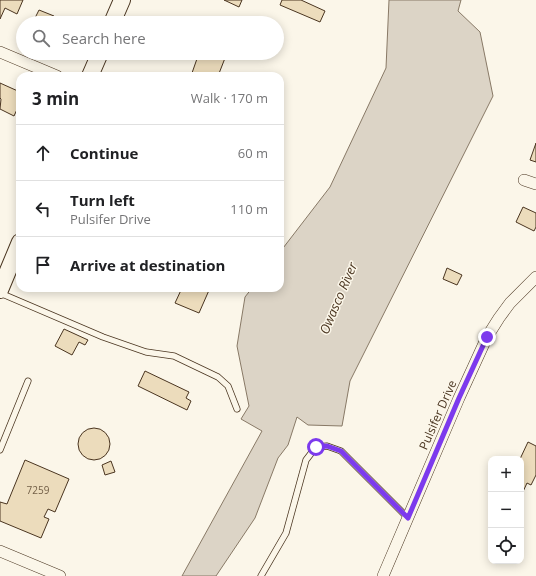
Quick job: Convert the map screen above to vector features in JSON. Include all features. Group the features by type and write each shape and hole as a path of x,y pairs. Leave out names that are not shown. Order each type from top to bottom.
{"main road":[{"path":"115,16 122,0"},
{"path":"92,72 97,60"},
{"path":"0,290 16,252"}],"street":[{"path":"0,52 16,59"},
{"path":"19,60 48,72"},
{"path":"524,180 536,184"},
{"name":"Pulsifer Drive","path":"383,576 459,398 487,337 510,303 536,277"},
{"path":"0,551 60,576"}],"lane":[{"path":"0,293 103,337 146,352 174,356 218,377 228,386 236,409"},
{"path":"0,450 28,381"},
{"path":"261,576 286,533 306,460 316,447 327,446 341,451 408,518"}],"water":[{"name":"Owasco River","path":"389,0 461,0 458,11 480,32 493,96 350,381 342,426 308,425 297,417 288,445 278,458 255,518 216,576 182,576 262,431 241,419 249,406 237,346 245,297 249,292 284,292 284,247 330,187 386,68"}],"building":[{"path":"0,0 23,0 17,14 5,8 0,19"},
{"path":"224,0 242,0 239,7"},
{"path":"282,0 301,0 325,11 320,22 280,5"},
{"path":"39,10 54,16 36,16"},
{"path":"197,60 224,60 220,72 192,72"},
{"path":"0,83 16,90 16,112 14,116 0,109"},
{"path":"536,143 536,162 530,160"},
{"path":"523,207 536,213 536,227 534,231 516,222"},
{"path":"447,268 462,275 457,285 443,279"},
{"path":"180,292 208,292 199,313 175,303"},
{"path":"64,329 88,340 85,345 79,342 72,355 55,346"},
{"path":"145,371 189,392 186,398 191,401 187,410 138,386"},
{"path":"91,428 97,428 107,435 110,444 109,450 103,457 97,460 91,460 81,453 78,447 78,441 85,431"},
{"path":"528,442 536,446 536,475 531,485 527,483 524,490 524,456 521,456"},
{"path":"25,460 69,479 55,512 48,509 44,517 49,519 41,538 0,521 0,502 7,504"},
{"path":"111,461 115,472 105,475 102,465"}],"route":[{"path":"316,447 327,446 341,451 408,518 459,398 487,337"}]}
